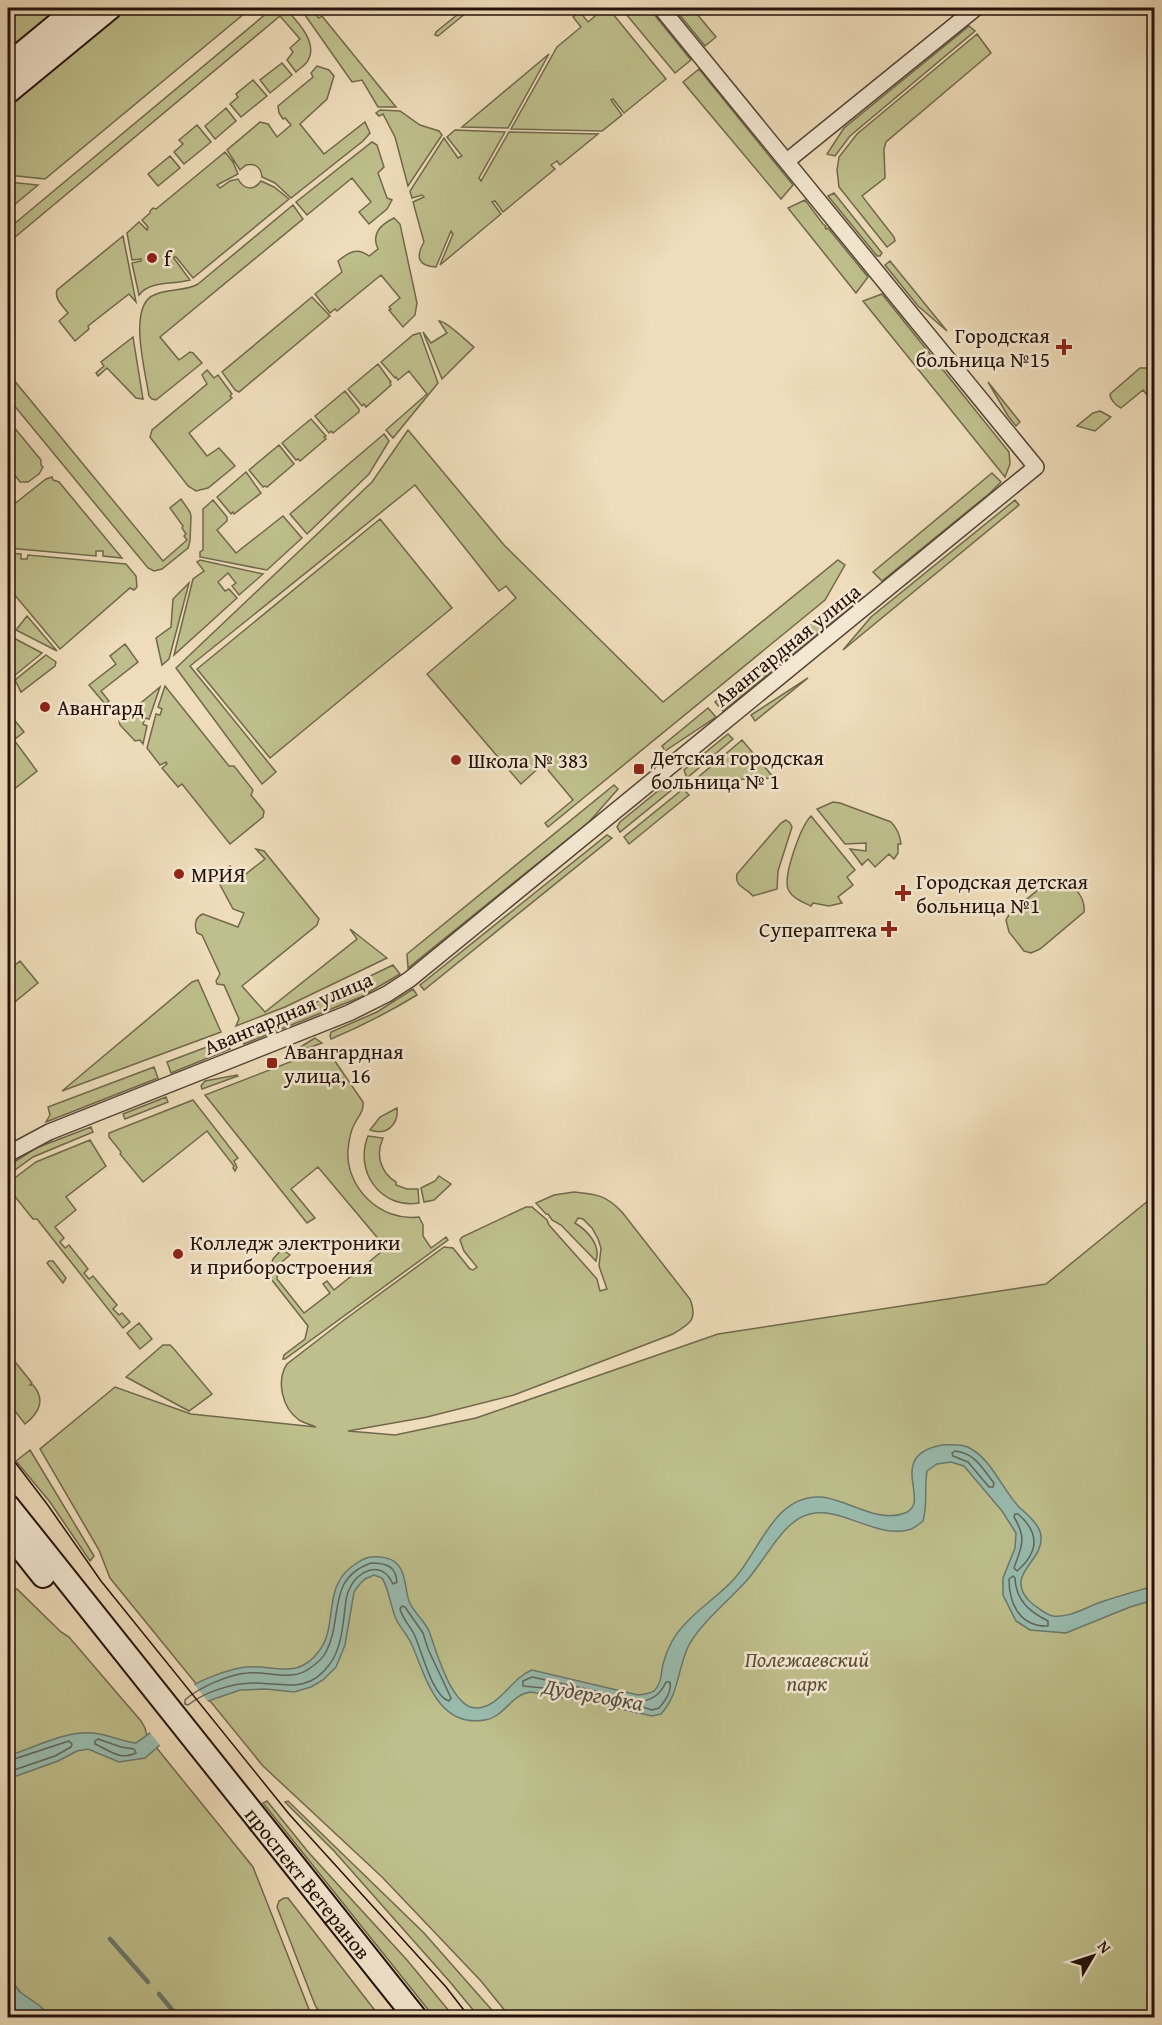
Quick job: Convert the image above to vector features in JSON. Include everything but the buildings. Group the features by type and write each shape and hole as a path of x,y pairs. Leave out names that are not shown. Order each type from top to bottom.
{"main road":[{"path":"8,65 77,8"},
{"path":"8,92 110,8"},
{"path":"8,1506 193,1751"},
{"path":"8,1532 138,1681"},
{"name":"проспект Ветеранов","path":"193,1751 396,2018"},
{"name":"проспект Ветеранов","path":"193,1751 416,2018"}],"street":[{"path":"662,8 787,161 976,8"},
{"name":"Авангардная улица","path":"8,1154 49,1132 349,1014 410,979 1036,467 787,161"}],"green space":[{"path":"8,8 63,8 8,53"},
{"path":"126,8 251,8 45,179 8,175 8,106"},
{"path":"273,8 285,8 305,32 311,47 310,55 303,66 296,72 287,60 293,52 290,48 300,39 280,16 8,243 8,229"},
{"path":"300,8 309,8 319,18 322,16 396,107 378,107 362,80 352,82"},
{"path":"461,8 472,8 438,36 435,35 463,10"},
{"path":"596,8 608,8 666,79 624,113 613,99 611,100 622,115 602,131 511,129 557,47 581,27 573,17 580,12 588,22 595,16"},
{"path":"621,8 649,8 691,60 675,73"},
{"path":"674,8 692,8 716,37 705,46"},
{"path":"969,26 975,31 850,136 835,156 827,154 844,128"},
{"path":"977,34 991,53 886,142 884,149 885,178 862,196 894,237 895,241 887,247 839,187 837,170 839,157 857,134"},
{"path":"549,54 508,128 462,127"},
{"path":"282,63 292,75 270,93 260,80"},
{"path":"317,66 329,70 334,76 327,99 300,124 324,154 365,122 370,133 291,198 275,183 262,177 257,166 246,165 240,170 227,150 260,122 268,124 277,137 291,125 285,118 283,119 278,106 313,77 311,73"},
{"path":"699,69 793,185 781,199 683,82"},
{"path":"253,80 267,96 241,117 230,104 238,97 236,94"},
{"path":"226,108 236,121 215,139 205,126"},
{"path":"380,110 400,111 420,125 439,131 442,135 408,186 395,137 383,114 379,116 376,113"},
{"path":"197,125 211,142 184,164 174,152 183,144 179,140"},
{"path":"455,130 505,132 479,178 481,181 509,132 598,134 560,165 557,161 551,165 555,169 503,212 495,201 492,202 501,214 440,265 453,234 451,231 436,267 425,265 420,259 424,242 413,202 424,197 422,195 412,198 410,191 444,138 458,158 462,156 447,137"},
{"path":"372,142 377,145 384,167 378,173 387,198 392,200 387,209 369,224 359,212 371,202 352,178 307,215 296,202"},
{"path":"225,152 233,162 238,174 217,185 220,188 238,179 249,188 261,181 274,187 289,199 193,278 176,257 173,257 190,280 156,285 139,295 132,263 141,261 141,259 132,260 127,233 139,222 147,230 148,227 142,220 153,208 156,209"},
{"path":"170,156 180,168 158,186 148,174"},
{"path":"8,182 38,185 8,210"},
{"path":"834,193 882,253 880,256 877,256 828,196"},
{"path":"805,200 826,229 828,228 868,277 856,293 788,208"},
{"path":"293,205 303,219 160,337 179,360 190,352 202,363 156,400 152,399 149,396 140,341 141,312 146,302 159,293 198,284"},
{"path":"394,218 400,224 417,303 415,315 403,327 389,310 391,309 389,307 400,298 381,275 337,311 335,309 330,313 315,294 342,272 338,261 349,253 357,251 369,256 378,249 376,234 378,230"},
{"path":"123,236 136,302 129,294 88,326 89,329 75,341 59,321 68,313 58,299 57,290"},
{"path":"890,261 947,331 918,306 885,265"},
{"path":"882,294 1009,452 1010,464 1005,477 863,301"},
{"path":"312,297 330,316 239,392 235,390 222,372"},
{"path":"439,321 474,347 442,379 423,332 431,343 447,333"},
{"path":"420,333 438,383 393,438 386,430 427,394 409,371 398,380 381,362 413,335"},
{"path":"133,337 143,399 136,398 107,368 98,376 96,373 104,366 101,362"},
{"path":"378,364 391,385 366,407 364,404 362,406 348,389"},
{"path":"1140,368 1150,368 1154,374 1154,403 1143,390 1121,408 1117,406 1110,394"},
{"path":"207,370 214,378 218,375 232,394 230,396 232,398 189,433 207,456 219,448 235,466 208,488 196,491 188,486 150,437 152,430 207,384 202,375"},
{"path":"8,373 163,561 187,540 183,526 170,508 181,499 191,516 188,548 162,569 154,571 148,568 8,398"},
{"path":"988,382 1020,422 1016,426 1008,416"},
{"path":"345,391 359,412 333,433 331,431 329,433 315,416"},
{"path":"1100,411 1111,417 1095,431 1077,426 1093,413"},
{"path":"311,419 326,439 300,461 296,460 282,443"},
{"path":"8,420 41,460 43,467 39,474 28,482 20,482 8,466 10,446 8,444"},
{"path":"408,430 504,545 663,702 838,560 845,565 825,600 548,827 545,823 573,800 543,764 521,784 427,674 516,598 506,586 499,591 415,485 190,666 276,772 262,784 176,668 372,482"},
{"path":"384,434 389,441 369,474 307,534 290,514"},
{"path":"279,445 294,464 267,487 263,487 249,470"},
{"path":"246,472 261,493 231,514 217,497"},
{"path":"992,473 1001,482 990,493 882,581 873,572"},
{"path":"52,477 53,480 59,482 122,558 103,556 103,551 96,551 96,556 8,548 8,509 46,479"},
{"path":"213,500 227,517 227,521 217,530 236,553 283,516 302,538 267,570 200,557 200,552 203,550 203,509"},
{"path":"1015,500 1019,505 843,650 871,617"},
{"path":"380,519 452,608 270,758 197,669"},
{"path":"8,553 21,554 21,559 27,559 28,555 126,564 136,576 137,587 134,590 130,588 60,649 8,587"},
{"path":"200,560 263,574 239,595 232,586 236,583 228,573 218,582 225,591 229,589 237,598 174,655 193,579 204,571 197,562"},
{"path":"189,583 169,659 162,665 156,638 171,627 173,599"},
{"path":"855,588 863,597 723,711 715,702"},
{"path":"27,616 57,651 16,630"},
{"path":"8,635 42,653 14,676 8,647"},
{"path":"125,644 138,662 101,691 109,701 105,704 89,685 116,664 110,656"},
{"path":"46,655 56,662 55,666 21,692 15,680"},
{"path":"808,678 755,721 751,715"},
{"path":"165,686 229,766 234,766 253,790 251,795 264,811 263,817 230,844 182,784 178,787 162,768 167,764 166,762 160,765 147,748 156,714 160,715 162,709 158,707"},
{"path":"160,687 149,719 145,718 143,724 147,726 143,744 140,740 135,741 119,721"},
{"path":"708,708 716,717 665,751 662,746"},
{"path":"8,712 24,732 14,740 37,771 8,794"},
{"path":"728,734 733,739 687,778 684,770"},
{"path":"742,740 774,778 697,781 696,779"},
{"path":"674,781 679,784 620,832 617,827 620,822 669,782"},
{"path":"614,785 618,789 589,822 408,968 407,954"},
{"path":"683,789 689,795 629,844 624,837"},
{"path":"833,802 891,822 898,832 901,844 898,844 898,853 894,859 889,854 875,867 868,859 862,865 850,849 866,851 866,843 845,844 817,809"},
{"path":"811,816 855,870 847,877 853,885 838,897 842,903 829,906 813,903 811,906 795,897 788,889 788,873 794,851 802,830"},
{"path":"786,820 792,827 778,871 777,889 753,896 739,885 737,874"},
{"path":"607,835 612,838 424,990 420,985"},
{"path":"256,849 264,851 319,919 317,925 242,986 265,1012 357,939 350,929 387,958 285,1007 236,1026 239,1019 224,985 217,984 216,981 220,974 202,935 197,933 195,924 198,917 203,914 238,927 244,913 233,909 218,881 218,875 230,866 242,877 265,859"},
{"path":"1055,878 1066,881 1076,889 1082,900 1084,912 1040,949 1031,953 1024,951 1009,932 1006,920 1010,913"},
{"path":"20,961 38,983 11,1005 8,1000 8,971"},
{"path":"393,965 400,974 361,997 244,1044 240,1035 285,1017"},
{"path":"198,980 221,1032 62,1091 192,982"},
{"path":"413,989 417,995 375,1019 331,1039 331,1032 377,1012"},
{"path":"315,1038 322,1043 286,1056"},
{"path":"228,1039 230,1049 171,1073 167,1062"},
{"path":"326,1048 363,1102 361,1112 351,1132 348,1149 352,1177 359,1189 368,1200 391,1214 419,1217 423,1225 423,1236 431,1248 446,1237 448,1240 283,1359 284,1355 305,1339 308,1326 268,1275 273,1259 282,1249 290,1255 278,1265 277,1279 304,1313 330,1293 323,1284 327,1281 334,1290 386,1248 318,1167 291,1189 315,1218 307,1223 205,1095"},
{"path":"154,1067 158,1078 46,1122 50,1115 48,1107"},
{"path":"237,1075 202,1089 201,1086 205,1081"},
{"path":"166,1097 168,1102 125,1119 123,1114"},
{"path":"193,1100 238,1158 234,1161 237,1167 235,1171 234,1166 207,1131 143,1182 120,1154 121,1152 109,1137 109,1133"},
{"path":"397,1108 396,1119 390,1128 381,1131 370,1130 380,1117"},
{"path":"91,1127 93,1132 33,1157 8,1175 8,1166 36,1148"},
{"path":"368,1136 383,1138 380,1157 383,1169 396,1182 396,1185 407,1189 418,1189 419,1203 393,1200 382,1194 374,1185 365,1162"},
{"path":"90,1140 106,1166 66,1197 76,1210 55,1227 64,1238 60,1242 65,1248 69,1245 88,1269 84,1273 89,1279 93,1276 117,1305 113,1309 119,1315 122,1313 130,1322 123,1328 37,1219 33,1219 8,1188 8,1183 36,1162"},
{"path":"439,1176 451,1184 434,1200 424,1202 421,1188 435,1181"},
{"name":"Полежаевский парк","path":"574,1192 600,1196 622,1212 690,1299 693,1312 691,1321 673,1334 514,1395 427,1417 348,1431 395,1435 476,1418 718,1334 1046,1284 1154,1196 1154,2017 510,2017 481,1981 382,1877 263,1766 110,1578 99,1550 40,1449 115,1387 191,1414 316,1427 299,1420 288,1409 281,1386 287,1364 444,1247 453,1248 473,1270 477,1267 464,1251 460,1240 462,1237 526,1207 532,1207 547,1220 597,1279 600,1291 607,1289 599,1266 601,1248 592,1228 583,1219 578,1218 575,1223 595,1244 596,1261 536,1203 554,1195"},
{"path":"53,1261 66,1278 63,1283 47,1263"},
{"path":"139,1323 152,1339 140,1349 127,1333"},
{"path":"163,1345 170,1345 212,1394 189,1411 126,1377"},
{"path":"8,1353 32,1383 30,1385 33,1385 39,1396 37,1411 25,1424 8,1402"},
{"path":"30,1450 94,1556 90,1561 50,1502 16,1461"},
{"path":"8,1586 17,1589 69,1637 141,1721 147,1736 253,1867 312,2017 8,2018"},
{"path":"267,1801 309,1853 407,1960 454,2017 434,2017 263,1803"},
{"path":"288,1801 424,1933 498,2017 479,2017 334,1851 285,1802"},
{"path":"288,1898 380,2017 322,2017 315,2005 277,1907 279,1901"}],"water":[{"name":"Дудергофка","path":"942,1445 966,1446 980,1455 1013,1500 1038,1528 1041,1543 1021,1581 1023,1591 1031,1603 1048,1614 1060,1616 1154,1586 1154,1600 1130,1607 1066,1633 1030,1630 1016,1621 1003,1595 1003,1578 1015,1548 1016,1533 1002,1511 964,1466 951,1462 937,1464 927,1471 923,1521 912,1529 883,1530 833,1514 822,1513 804,1516 790,1525 748,1579 693,1638 684,1656 675,1690 661,1714 652,1716 531,1692 518,1697 492,1718 469,1720 456,1716 436,1698 395,1616 385,1583 382,1578 374,1575 365,1579 354,1592 345,1645 336,1667 323,1680 311,1687 294,1692 266,1689 240,1690 196,1706 168,1738 145,1758 119,1762 88,1749 77,1751 58,1761 8,1779 8,1756 53,1739 76,1734 99,1734 136,1743 155,1729 185,1692 199,1682 235,1669 259,1667 291,1669 310,1661 325,1641 336,1587 350,1568 370,1557 387,1558 399,1566 409,1601 429,1631 446,1677 453,1690 468,1706 477,1708 492,1703 518,1679 532,1670 638,1695 649,1693 659,1684 663,1664 677,1633 735,1578 780,1514 792,1504 805,1498 821,1497 873,1513 895,1516 905,1513 912,1507 914,1499 912,1468 916,1459 925,1451"},
{"path":"8,1976 20,1992 52,2017 21,2017 8,2008"}],"pier":[{"path":"193,1683 210,1704 198,1709 188,1717 180,1730 162,1748 148,1730 162,1718 172,1700"}],"waterway":[{"path":"110,1939 148,1982"},
{"path":"159,1994 179,2018"}],"tram line":[{"path":"8,1453 101,1581 289,1814 446,1987 470,2018"}],"place":[{"name":"f","path":"152,258"},
{"name":"Городская больница №15","path":"1064,347"},
{"name":"Авангард","path":"45,707"},
{"name":"Школа № 383","path":"456,760"},
{"name":"Детская городская больница № 1","path":"639,769"},
{"name":"МРИЯ","path":"179,874"},
{"name":"Городская детская больница №1","path":"903,893"},
{"name":"Супераптека","path":"889,929"},
{"name":"Авангардная улица, 16","path":"272,1063"},
{"name":"Колледж электроники и приборостроения","path":"178,1254"}]}
